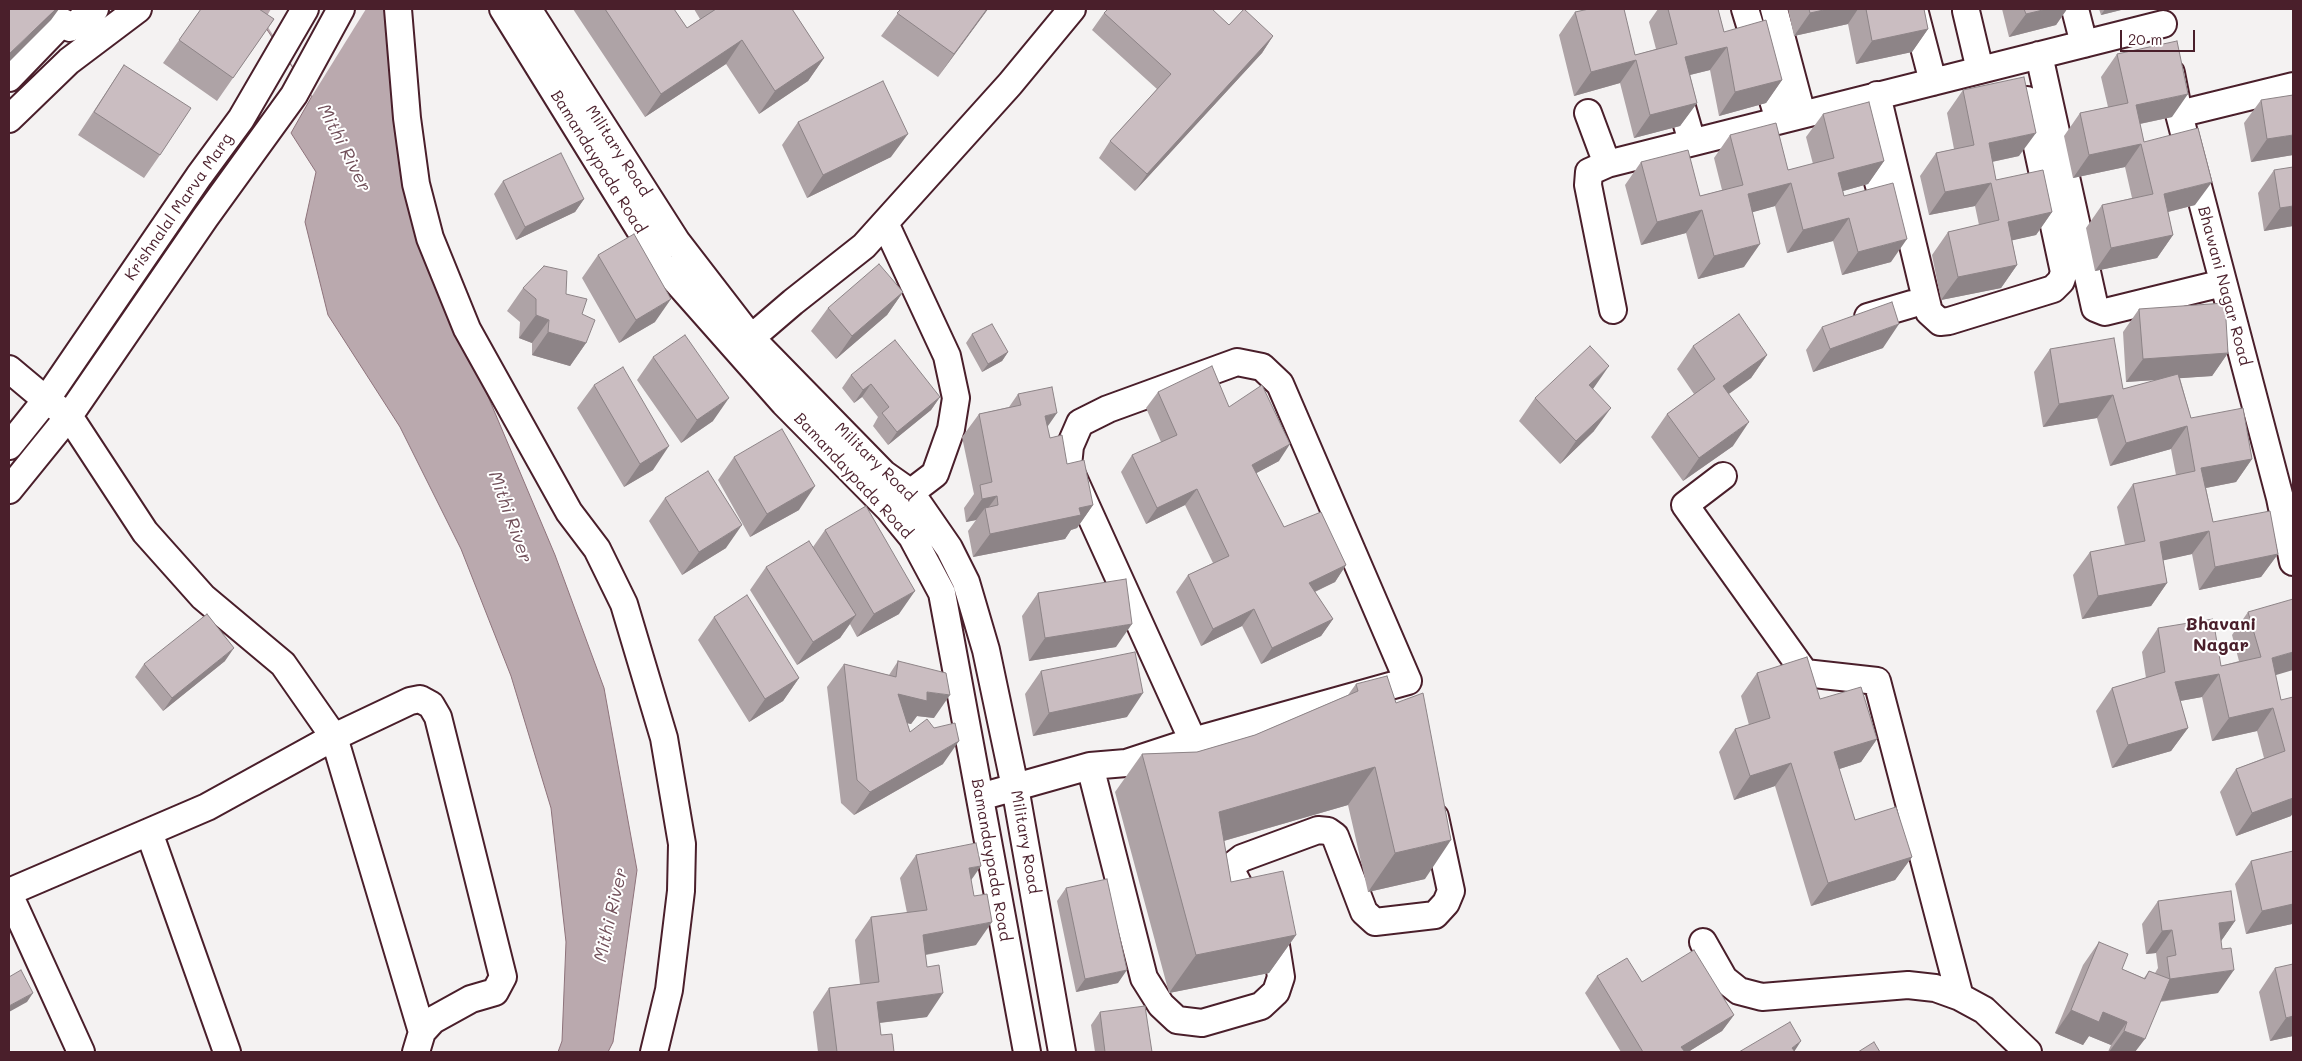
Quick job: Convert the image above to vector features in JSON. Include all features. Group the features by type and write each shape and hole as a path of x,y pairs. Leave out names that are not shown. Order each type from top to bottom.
{"street":[{"path":"9,78 61,20 95,9"},
{"name":"Krishnalal Marva Marg","path":"9,446 46,400 199,176 241,119 305,9"},
{"path":"9,490 69,416 220,196 294,95 341,9"},
{"path":"398,9 407,118 416,184 430,238 467,329 569,512 598,549 624,604 664,738 682,844 681,891 669,990 654,1052"},
{"path":"503,9 529,24"},
{"path":"751,338 792,302 864,246 1010,84 1072,9"},
{"path":"1745,9 1783,126"},
{"path":"1774,9 1783,126"},
{"path":"1914,9 1933,82"},
{"path":"2075,9 2084,44"},
{"path":"9,119 69,61 136,10"},
{"path":"1966,11 1980,70"},
{"path":"1613,310 1588,185 1589,172 1607,164 1683,144 1783,126 1866,98 2084,44 2161,16"},
{"name":"Bhawani Nagar Road","path":"2161,16 2179,114 2280,498 2293,562"},
{"path":"61,20 89,47"},
{"name":"Military Road","path":"529,24 613,164 677,242 751,338 792,396 884,474 911,493 921,529 949,548 966,582 986,650 1015,788 1062,1052"},
{"path":"1727,42 1753,34"},
{"path":"1866,98 1928,312 1940,322 1949,321 2053,289 2061,281 2064,272 2029,57"},
{"path":"2029,57 2095,308 2105,312 2223,283"},
{"path":"2179,114 2293,86"},
{"path":"1677,90 1683,144 1682,174"},
{"path":"1866,98 1916,315 1868,317"},
{"path":"1588,113 1607,164"},
{"name":"Bamandaypada Road","path":"613,164 661,264 792,396 889,509 921,529 942,593 1027,1052"},
{"path":"885,223 947,356 956,398 951,429 935,474 889,509"},
{"path":"980,797 1090,766 1126,763 1193,740 1410,691 1280,384 1262,368 1237,362 1108,409 1080,424 1070,446 1068,466 1193,740"},
{"path":"9,369 46,400 69,416 144,532 203,597 282,664 334,737 419,1042"},
{"path":"1723,476 1685,505 1805,673 1877,681 1960,998"},
{"path":"942,593 966,582"},
{"path":"81,1052 9,893 207,807 334,737 410,701 420,699 430,704 438,717 504,977 495,992 471,999 434,1020 419,1042"},
{"path":"1090,766 1144,978 1161,1005 1178,1020 1202,1024 1261,1006 1276,992 1281,977 1274,933 1268,918 1244,895 1232,872 1233,865 1242,858 1318,830 1328,831 1335,836 1364,912 1375,922 1435,914 1446,903 1451,891 1431,796"},
{"path":"149,832 227,1052"},
{"path":"998,896 1033,889"},
{"path":"1702,942 1724,979 1739,991 1762,997 1908,985 1935,988 1984,1010 2028,1052"}],"water":[{"name":"Mithi River","path":"253,9 392,9 408,207 555,555 604,688 637,870 613,1042 608,1052 558,1052 562,1041 566,942 551,808 511,676 461,549 400,427 328,315 305,222 316,172 291,133 312,96"}],"pier":[{"path":"271,9 366,9 312,96 264,21"}],"building":[{"path":"9,9 56,9 9,54"},
{"path":"201,9 259,9 274,19 233,78 179,40"},
{"path":"605,9 674,9 687,28 716,9 792,9 824,58 775,91 742,40 661,94"},
{"path":"901,9 987,9 954,54 897,13"},
{"path":"1108,9 1212,9 1229,25 1244,9 1273,36 1147,174 1110,141 1171,74 1104,13"},
{"path":"1589,9 1624,9 1635,55 1677,44 1668,9 1718,9 1724,32 1766,20 1782,80 1735,92 1727,47 1685,57 1697,103 1650,115 1636,60 1591,72 1575,12"},
{"path":"1809,9 1828,9 1810,13"},
{"path":"1866,9 1924,9 1928,29 1872,41"},
{"path":"2024,9 2047,9 2026,14"},
{"path":"2177,41 2188,94 2136,105 2144,142 2198,128 2212,182 2164,194 2173,235 2111,248 2102,205 2153,194 2141,144 2089,155 2080,113 2128,103 2117,54"},
{"path":"124,65 191,108 160,155 94,112"},
{"path":"2024,77 2036,133 1989,143 1996,180 2043,170 2052,212 2008,222 2017,265 1958,277 1948,232 1999,220 1991,183 1945,192 1936,153 1974,145 1963,90"},
{"path":"883,81 908,134 823,175 798,122"},
{"path":"2293,95 2293,135 2267,139 2261,100"},
{"path":"1869,102 1884,161 1838,173 1844,196 1893,183 1907,239 1858,252 1849,218 1803,230 1791,183 1748,194 1760,244 1714,256 1702,210 1657,222 1641,162 1688,150 1700,196 1743,185 1730,135 1776,123 1788,170 1834,158 1823,114"},
{"path":"561,153 584,199 525,227 503,181"},
{"path":"2293,167 2293,206 2280,208 2274,170"},
{"path":"634,234 671,299 636,320 598,255"},
{"path":"879,264 903,292 852,336 828,308"},
{"path":"544,266 567,271 566,294 587,299 582,314 595,320 586,343 548,332 549,320 536,315 536,299 523,288"},
{"path":"1892,302 1899,324 1830,349 1822,327"},
{"path":"2225,303 2228,353 2143,359 2139,309"},
{"path":"1739,314 1767,355 1723,386 1749,422 1699,458 1667,414 1715,379 1693,346"},
{"path":"992,324 1008,352 988,364 972,334"},
{"path":"685,335 729,398 697,420 653,357"},
{"path":"2114,338 2123,389 2178,374 2191,418 2243,408 2252,459 2201,468 2213,522 2270,511 2278,554 2215,567 2209,531 2160,542 2167,583 2098,596 2090,552 2145,541 2133,484 2195,471 2187,426 2126,443 2113,395 2059,404 2050,349"},
{"path":"895,340 940,397 897,432 882,413 889,407 871,384 863,390 851,375"},
{"path":"1590,346 1609,366 1589,385 1611,408 1576,441 1535,398"},
{"path":"1212,366 1229,407 1262,385 1290,444 1252,465 1284,527 1321,512 1346,565 1309,583 1333,619 1272,648 1254,609 1213,629 1188,575 1229,556 1197,489 1157,508 1132,455 1177,435 1158,392"},
{"path":"623,367 669,446 640,464 594,385"},
{"path":"1052,387 1057,413 1045,416 1050,438 1062,435 1067,464 1084,460 1093,505 1079,508 1081,515 990,534 985,508 998,505 997,496 982,499 980,485 992,482 979,414 1021,405 1018,394"},
{"path":"782,429 815,486 767,514 734,457"},
{"path":"708,471 742,525 699,552 665,498"},
{"path":"866,506 915,591 874,614 825,530"},
{"path":"809,541 856,615 813,642 766,567"},
{"path":"1126,579 1132,624 1045,638 1038,593"},
{"path":"747,595 799,678 765,699 714,617"},
{"path":"2293,599 2293,652 2272,658 2281,700 2293,697 2293,798 2252,813 2236,769 2285,751 2273,708 2229,718 2219,674 2175,682 2188,728 2128,745 2112,688 2165,672 2158,628 2213,619 2221,666 2261,657 2248,612"},
{"path":"207,614 234,648 172,698 144,664"},
{"path":"1135,652 1143,693 1049,713 1041,671"},
{"path":"1807,657 1820,699 1861,687 1877,739 1834,752 1855,820 1896,807 1912,857 1828,883 1791,763 1750,776 1735,729 1770,718 1757,673"},
{"path":"898,661 946,673 950,695 927,692 927,701 898,694 910,732 927,719 934,728 955,723 959,741 870,792 857,780 844,664 896,677"},
{"path":"1387,676 1396,703 1423,693 1451,840 1395,853 1375,767 1219,812 1231,882 1283,871 1296,935 1196,955 1142,754 1197,752 1255,735 1358,691 1356,684"},
{"path":"976,843 981,866 969,868 974,896 987,894 992,922 923,935 927,967 939,965 943,993 877,1002 881,1035 892,1034 894,1052 837,1052 829,988 879,982 871,917 927,910 916,855"},
{"path":"2293,851 2293,904 2262,911 2251,861"},
{"path":"1107,879 1127,970 1085,979 1066,888"},
{"path":"2231,891 2235,921 2219,923 2222,949 2231,948 2234,970 2170,979 2167,957 2176,955 2172,930 2162,931 2158,901"},
{"path":"2099,942 2128,954 2122,969 2145,979 2149,971 2170,979 2145,1039 2124,1031 2127,1022 2103,1012 2099,1022 2071,1010"},
{"path":"1694,950 1734,1015 1681,1047 1685,1052 1643,1052 1597,976 1627,958 1642,982"},
{"path":"2293,964 2293,1016 2286,1018 2275,968"},
{"path":"21,970 33,993 9,1006 9,977"},
{"path":"1145,1006 1152,1052 1105,1052 1100,1012"},
{"path":"1790,1022 1801,1041 1792,1048 1795,1052 1739,1052"},
{"path":"1874,1042 1880,1052 1858,1052"}],"district":[{"name":"Bhavani Nagar","path":"2221,634"}]}
